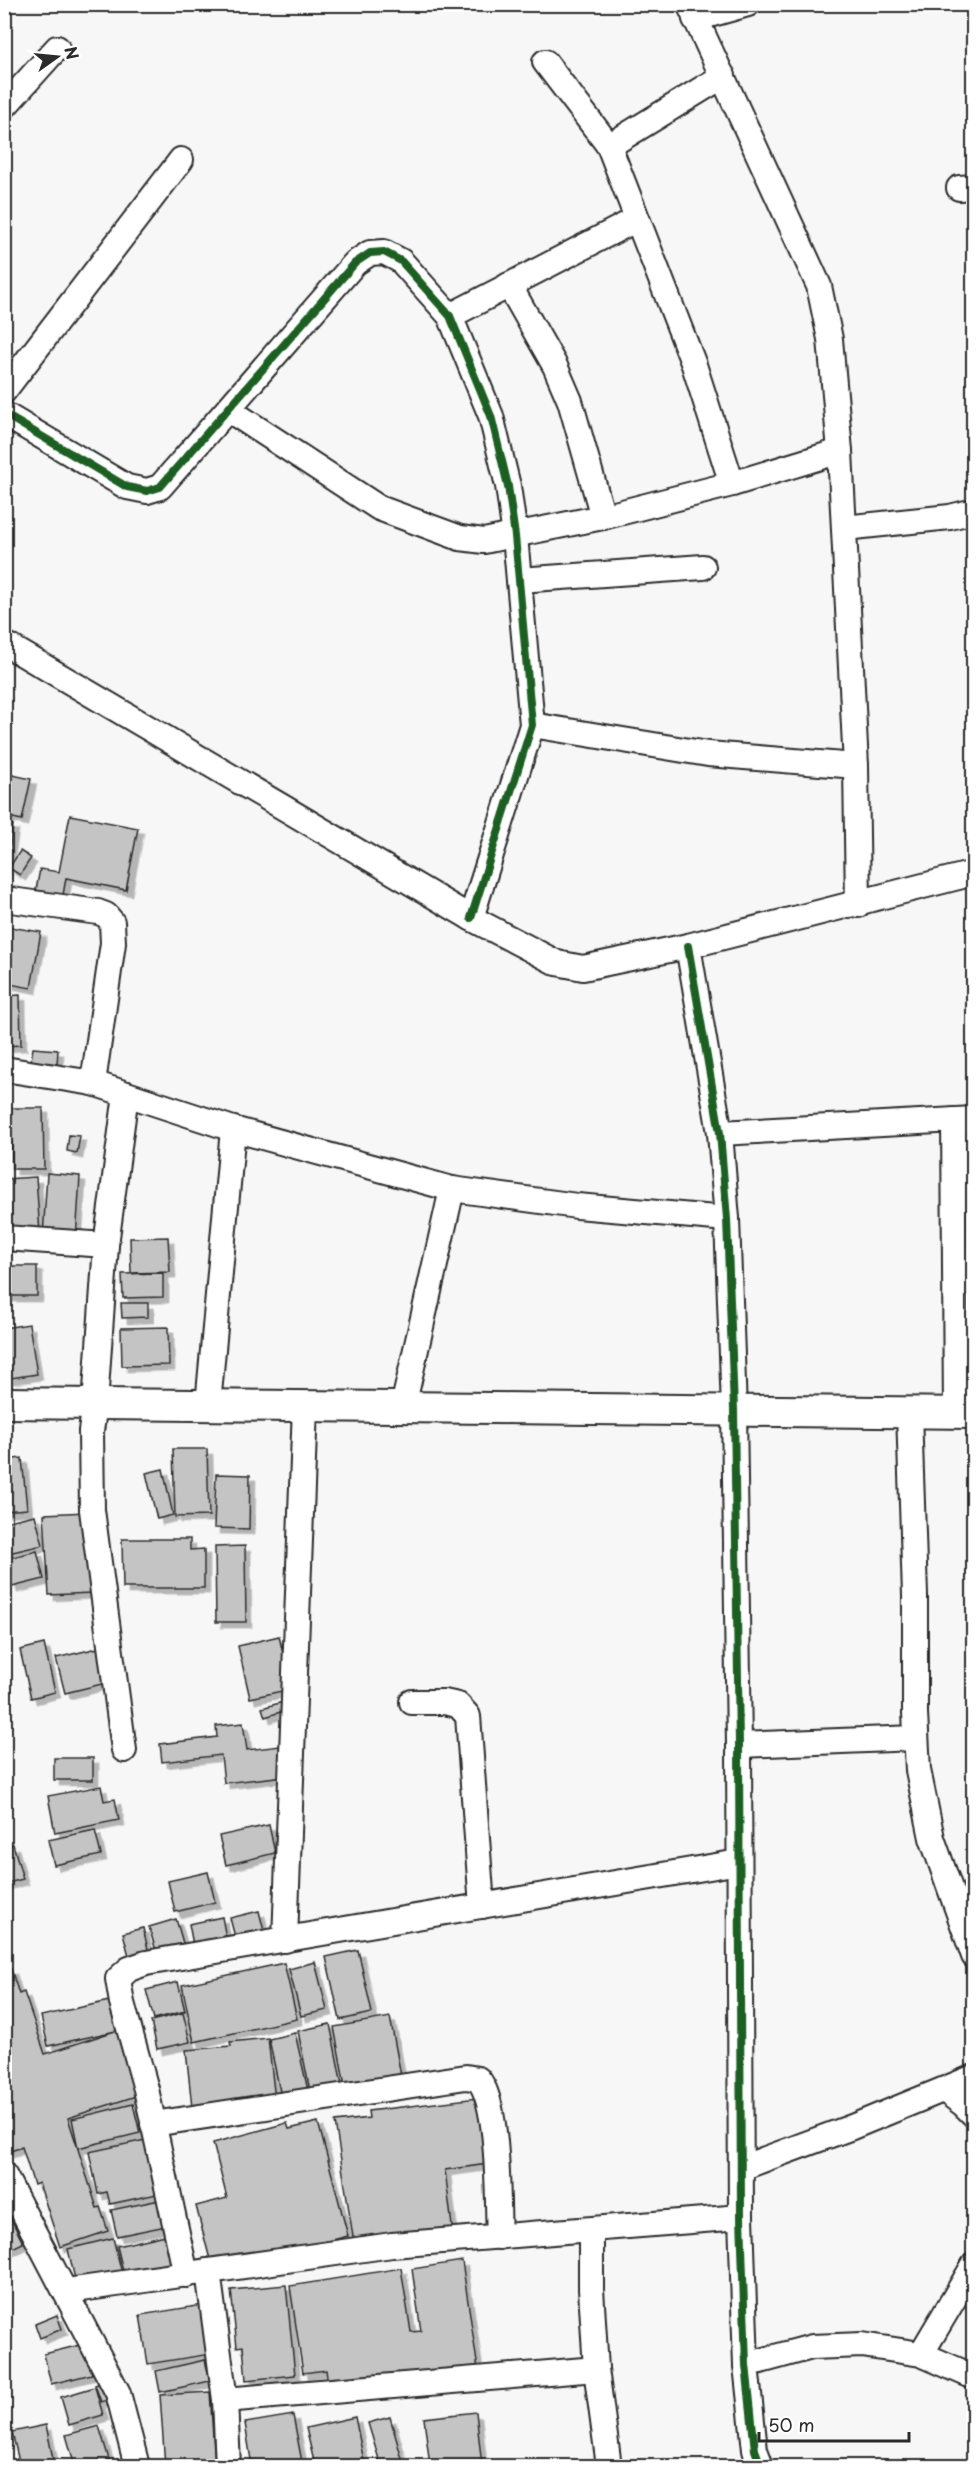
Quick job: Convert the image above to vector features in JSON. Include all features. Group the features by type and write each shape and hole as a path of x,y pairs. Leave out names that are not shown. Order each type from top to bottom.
{"main road":[{"path":"4,1403 965,1413"}],"street":[{"path":"748,4 692,12 819,286 830,339 840,451 856,766 858,904"},
{"path":"4,107 57,48"},
{"path":"545,62 609,146 694,365 732,484"},
{"path":"609,146 723,76"},
{"path":"4,392 181,160"},
{"path":"450,315 637,219"},
{"path":"4,414 127,487 147,491 160,488 355,263 370,253 384,252 401,261 450,315 491,416 508,486 515,536 532,724 471,918"},
{"path":"509,285 555,366 570,400 603,517"},
{"path":"229,410 379,508 460,538 484,541 603,517 732,484 840,451"},
{"path":"844,528 950,517 974,511"},
{"path":"519,580 703,567"},
{"path":"4,643 471,918 557,963 583,968 688,946 974,873"},
{"path":"532,724 708,754 856,766"},
{"path":"4,899 98,912 106,915 112,922 113,944 93,1083"},
{"path":"688,946 720,1133 727,1219 734,1410 739,1745 741,2217 746,2365 755,2450 761,2466"},
{"path":"4,1069 93,1083 233,1129 452,1190 577,1206 727,1219"},
{"path":"124,1750 92,1510 91,1431 95,1404 106,1245 126,1094"},
{"path":"720,1133 964,1120 965,1413"},
{"path":"208,1405 233,1129"},
{"path":"403,1407 452,1190"},
{"path":"4,1238 106,1245"},
{"path":"285,1941 305,1406"},
{"path":"909,1412 918,1770 932,1838 974,1956"},
{"path":"412,1702 444,1702 458,1705 468,1716 482,1906"},
{"path":"739,1745 916,1738"},
{"path":"228,2466 225,2400 197,2273 153,2124 118,1979 129,1969 146,1963 739,1862"},
{"path":"741,2168 852,2127 974,2077"},
{"path":"153,2124 466,2078 478,2079 485,2086 493,2122 499,2237"},
{"path":"944,2090 974,2115"},
{"path":"4,2175 67,2291 118,2393 136,2466"},
{"path":"67,2291 392,2246 741,2217"},
{"path":"591,2230 591,2289 596,2369 609,2466"},
{"path":"921,2354 974,2265"},
{"path":"746,2365 812,2347 862,2345 921,2354 974,2377"},
{"path":"225,2400 596,2369"}],"building":[{"path":"8,774 31,779 22,820 4,816 4,788"},
{"path":"70,815 138,828 126,890 66,878 63,895 36,890 40,869 59,872"},
{"path":"4,824 13,825 6,872 4,872"},
{"path":"20,851 31,858 20,875 9,868"},
{"path":"10,927 41,932 31,988 4,983 4,956"},
{"path":"20,995 21,1045 4,1046 4,996"},
{"path":"33,1048 58,1050 57,1064 31,1061"},
{"path":"11,1108 43,1108 44,1169 12,1169"},
{"path":"69,1135 80,1136 77,1153 67,1151"},
{"path":"47,1173 80,1176 76,1240 43,1237"},
{"path":"36,1177 40,1233 8,1235 4,1179"},
{"path":"168,1237 170,1272 131,1273 130,1238"},
{"path":"4,1266 37,1266 37,1296 4,1296"},
{"path":"163,1273 163,1297 123,1298 122,1274"},
{"path":"121,1303 148,1303 148,1317 122,1318"},
{"path":"29,1324 37,1374 4,1379 4,1328"},
{"path":"168,1327 169,1365 122,1366 121,1328"},
{"path":"173,1449 207,1449 209,1516 175,1517"},
{"path":"22,1458 27,1509 4,1511 4,1460"},
{"path":"163,1469 173,1515 157,1519 146,1473"},
{"path":"216,1474 250,1475 249,1529 214,1528"},
{"path":"88,1512 92,1593 49,1595 44,1514"},
{"path":"35,1515 43,1545 4,1554 4,1522"},
{"path":"122,1539 190,1539 190,1550 204,1549 204,1588 123,1588"},
{"path":"245,1546 246,1622 216,1622 215,1547"},
{"path":"37,1551 44,1579 12,1587 5,1559"},
{"path":"279,1636 291,1689 250,1698 238,1646"},
{"path":"44,1644 55,1692 31,1698 20,1650"},
{"path":"98,1648 106,1683 65,1693 56,1658"},
{"path":"290,1700 293,1708 265,1717 262,1708"},
{"path":"243,1723 247,1750 289,1745 293,1775 224,1783 221,1755 162,1762 160,1744 217,1737 216,1726"},
{"path":"54,1758 93,1758 93,1780 54,1780"},
{"path":"101,1786 104,1801 115,1799 119,1820 55,1833 48,1796"},
{"path":"269,1825 275,1853 226,1865 219,1836"},
{"path":"95,1830 101,1855 54,1865 48,1840"},
{"path":"13,1844 23,1879 4,1884 4,1847"},
{"path":"208,1872 215,1902 175,1912 168,1881"},
{"path":"259,1911 265,1935 236,1941 230,1918"},
{"path":"222,1917 227,1943 194,1950 189,1924"},
{"path":"176,1919 186,1953 159,1961 149,1927"},
{"path":"143,1928 152,1966 133,1971 123,1933"},
{"path":"358,1950 372,2013 340,2020 326,1957"},
{"path":"315,1962 327,2010 301,2016 289,1969"},
{"path":"284,1963 297,2019 194,2042 182,1985"},
{"path":"11,1969 19,1994 24,1992 45,2054 118,2030 139,2095 68,2118 97,2208 100,2207 108,2231 60,2247 39,2183 34,2185 22,2147 8,2152 4,2142 4,2009 10,2008 4,1992 4,1971"},
{"path":"178,1982 185,2011 154,2019 146,1990"},
{"path":"114,2000 120,2030 48,2046 41,2016"},
{"path":"183,2013 190,2042 157,2049 151,2021"},
{"path":"390,2017 402,2081 346,2091 334,2027"},
{"path":"330,2024 343,2090 311,2096 298,2031"},
{"path":"295,2033 309,2095 282,2101 269,2039"},
{"path":"268,2038 275,2100 193,2117 186,2050 231,2046 230,2042"},
{"path":"486,2097 495,2163 445,2170 453,2234 354,2243 335,2122 369,2118 368,2111"},
{"path":"133,2104 140,2133 78,2148 72,2119"},
{"path":"318,2122 348,2236 213,2271 196,2206 227,2198 213,2143 287,2123 289,2129"},
{"path":"150,2139 162,2193 110,2204 107,2192 98,2194 89,2152"},
{"path":"160,2200 166,2226 117,2236 111,2210"},
{"path":"4,2205 23,2243 4,2252"},
{"path":"170,2234 180,2275 127,2287 117,2246"},
{"path":"113,2238 125,2285 79,2296 68,2249"},
{"path":"462,2261 479,2376 330,2398 326,2370 303,2373 290,2286 401,2268 411,2332 421,2331 412,2269"},
{"path":"286,2285 295,2375 246,2380 243,2346 237,2347 231,2290"},
{"path":"203,2305 211,2354 148,2364 140,2315"},
{"path":"57,2315 62,2329 40,2338 35,2324"},
{"path":"84,2344 92,2374 51,2384 44,2354"},
{"path":"205,2360 210,2381 160,2392 156,2371"},
{"path":"104,2382 110,2399 101,2402 95,2385"},
{"path":"95,2387 103,2415 69,2425 61,2397"},
{"path":"210,2392 215,2466 165,2466 160,2395"},
{"path":"476,2412 482,2466 430,2466 424,2418"},
{"path":"293,2415 302,2462 276,2466 252,2466 245,2423"},
{"path":"355,2417 365,2466 315,2466 306,2428"},
{"path":"390,2417 404,2466 381,2466 368,2423"},
{"path":"46,2425 53,2459 20,2466 12,2432"},
{"path":"99,2426 111,2466 75,2466 66,2435"}],"cycle path":[{"path":"4,414 127,487 147,491 160,487 355,263 370,253 384,252 401,261 450,316 491,416 508,486 515,536 532,725 471,918"},
{"path":"688,946 720,1133 727,1219 734,1410 739,1745 741,2217 746,2365 755,2450 761,2466"}]}
